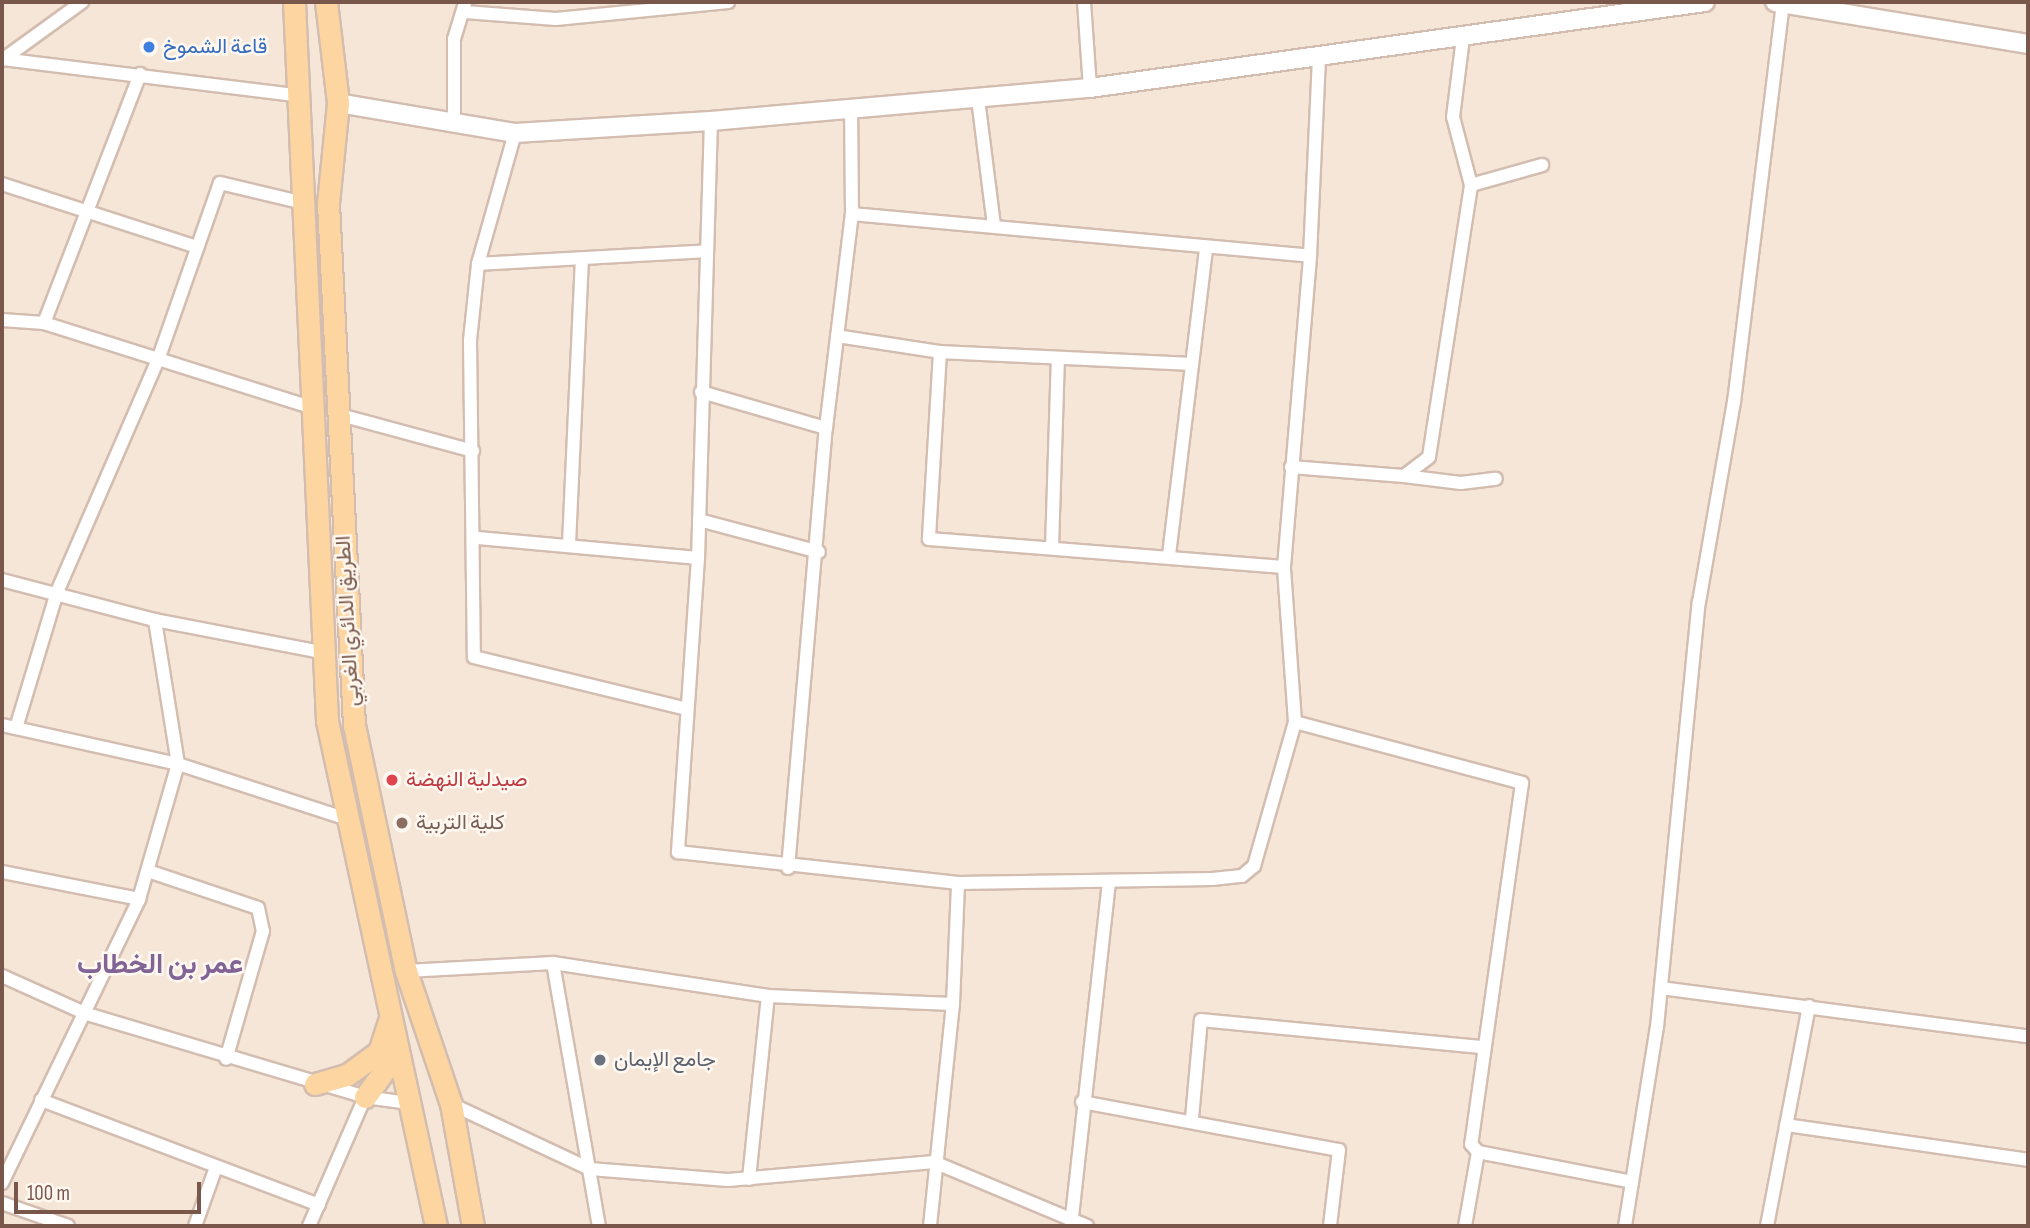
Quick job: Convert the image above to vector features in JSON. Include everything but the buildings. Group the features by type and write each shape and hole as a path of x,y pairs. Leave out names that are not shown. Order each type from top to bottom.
{"main road":[{"name":"الطريق الدائري الغربي","path":"293,2 321,652 346,819 436,1226"},
{"name":"الطريق الدائري الغربي","path":"326,2 338,103 328,203 353,713 373,826 406,971 451,1104 473,1226"},
{"path":"311,407 337,414"},
{"path":"346,819 373,826"},
{"path":"316,1084 347,1075 379,1052 389,1020"},
{"path":"365,1097 386,1068 389,1020"}],"street":[{"path":"2,59 82,2"},
{"path":"454,125 454,39 465,7 556,19 598,8 728,2"},
{"path":"1084,2 1090,88"},
{"path":"338,103 454,125 515,133 711,121 1090,88 1318,59 1705,2"},
{"path":"1775,2 2028,44"},
{"path":"1625,1226 1661,988 1699,602 1736,388 1783,2"},
{"path":"1404,476 1429,457 1471,185 1453,117 1463,38"},
{"path":"2,59 297,95"},
{"path":"711,121 698,558 683,708 678,852 788,867 958,883 1109,884 1222,878 1254,866 1295,722 1284,567 1290,467 1310,256 1318,59"},
{"path":"44,323 140,74"},
{"path":"978,99 994,226"},
{"path":"788,867 819,552 826,428 852,214 851,109"},
{"path":"515,133 478,264 470,340 478,538 474,657 683,708"},
{"path":"1471,185 1542,165"},
{"path":"16,728 57,592 159,357 220,183 300,202"},
{"path":"2,184 197,247"},
{"path":"852,214 994,226 1206,250 1310,256"},
{"path":"1169,555 1206,250"},
{"path":"478,264 707,251"},
{"path":"569,544 582,260"},
{"path":"2,320 44,323 311,407"},
{"path":"837,336 940,352 1192,364"},
{"path":"940,352 929,539 1169,555 1284,567"},
{"path":"1052,547 1058,358"},
{"path":"701,392 826,428"},
{"path":"337,414 473,451"},
{"path":"1290,467 1461,483 1496,479"},
{"path":"699,520 819,552"},
{"path":"478,538 569,544 698,558"},
{"path":"2,580 57,592 155,620 321,652"},
{"path":"2,1183 41,1100 88,1014 139,900 178,764 155,620"},
{"path":"1295,722 1522,783 1471,1144 1478,1153 1632,1182"},
{"path":"2,725 178,764 346,819"},
{"path":"148,871 258,908 263,931 226,1059"},
{"path":"2,872 139,900"},
{"path":"930,1226 934,1162 953,1004 958,883"},
{"path":"1071,1225 1082,1102 1109,884"},
{"path":"553,963 598,1226"},
{"path":"406,971 553,963 768,996 953,1004"},
{"path":"2,976 88,1014 226,1059 365,1097 408,1103"},
{"path":"1661,988 2028,1036"},
{"path":"749,1179 768,996"},
{"path":"1767,1226 1809,1006"},
{"path":"1192,1118 1201,1020 1483,1047"},
{"path":"309,1226 365,1097"},
{"path":"41,1100 319,1205"},
{"path":"1082,1102 1192,1118 1339,1150 1330,1226"},
{"path":"451,1104 590,1169 669,1179 749,1179 934,1162 1071,1225 1087,1226"},
{"path":"1786,1125 2028,1160"},
{"path":"1465,1226 1478,1153"},
{"path":"195,1226 216,1167"},
{"path":"2,1203 68,1226"}],"shaded area":[{"path":"2,2 2028,2 2028,1226 2,1226"}],"place":[{"name":"قاعة الشموخ","path":"149,47"},
{"name":"صيدلية النهضة","path":"392,780"},
{"name":"كلية التربية","path":"402,823"},
{"name":"جامع الإيمان","path":"600,1060"}],"district":[{"name":"عمر بن الخطاب","path":"160,965"}]}
